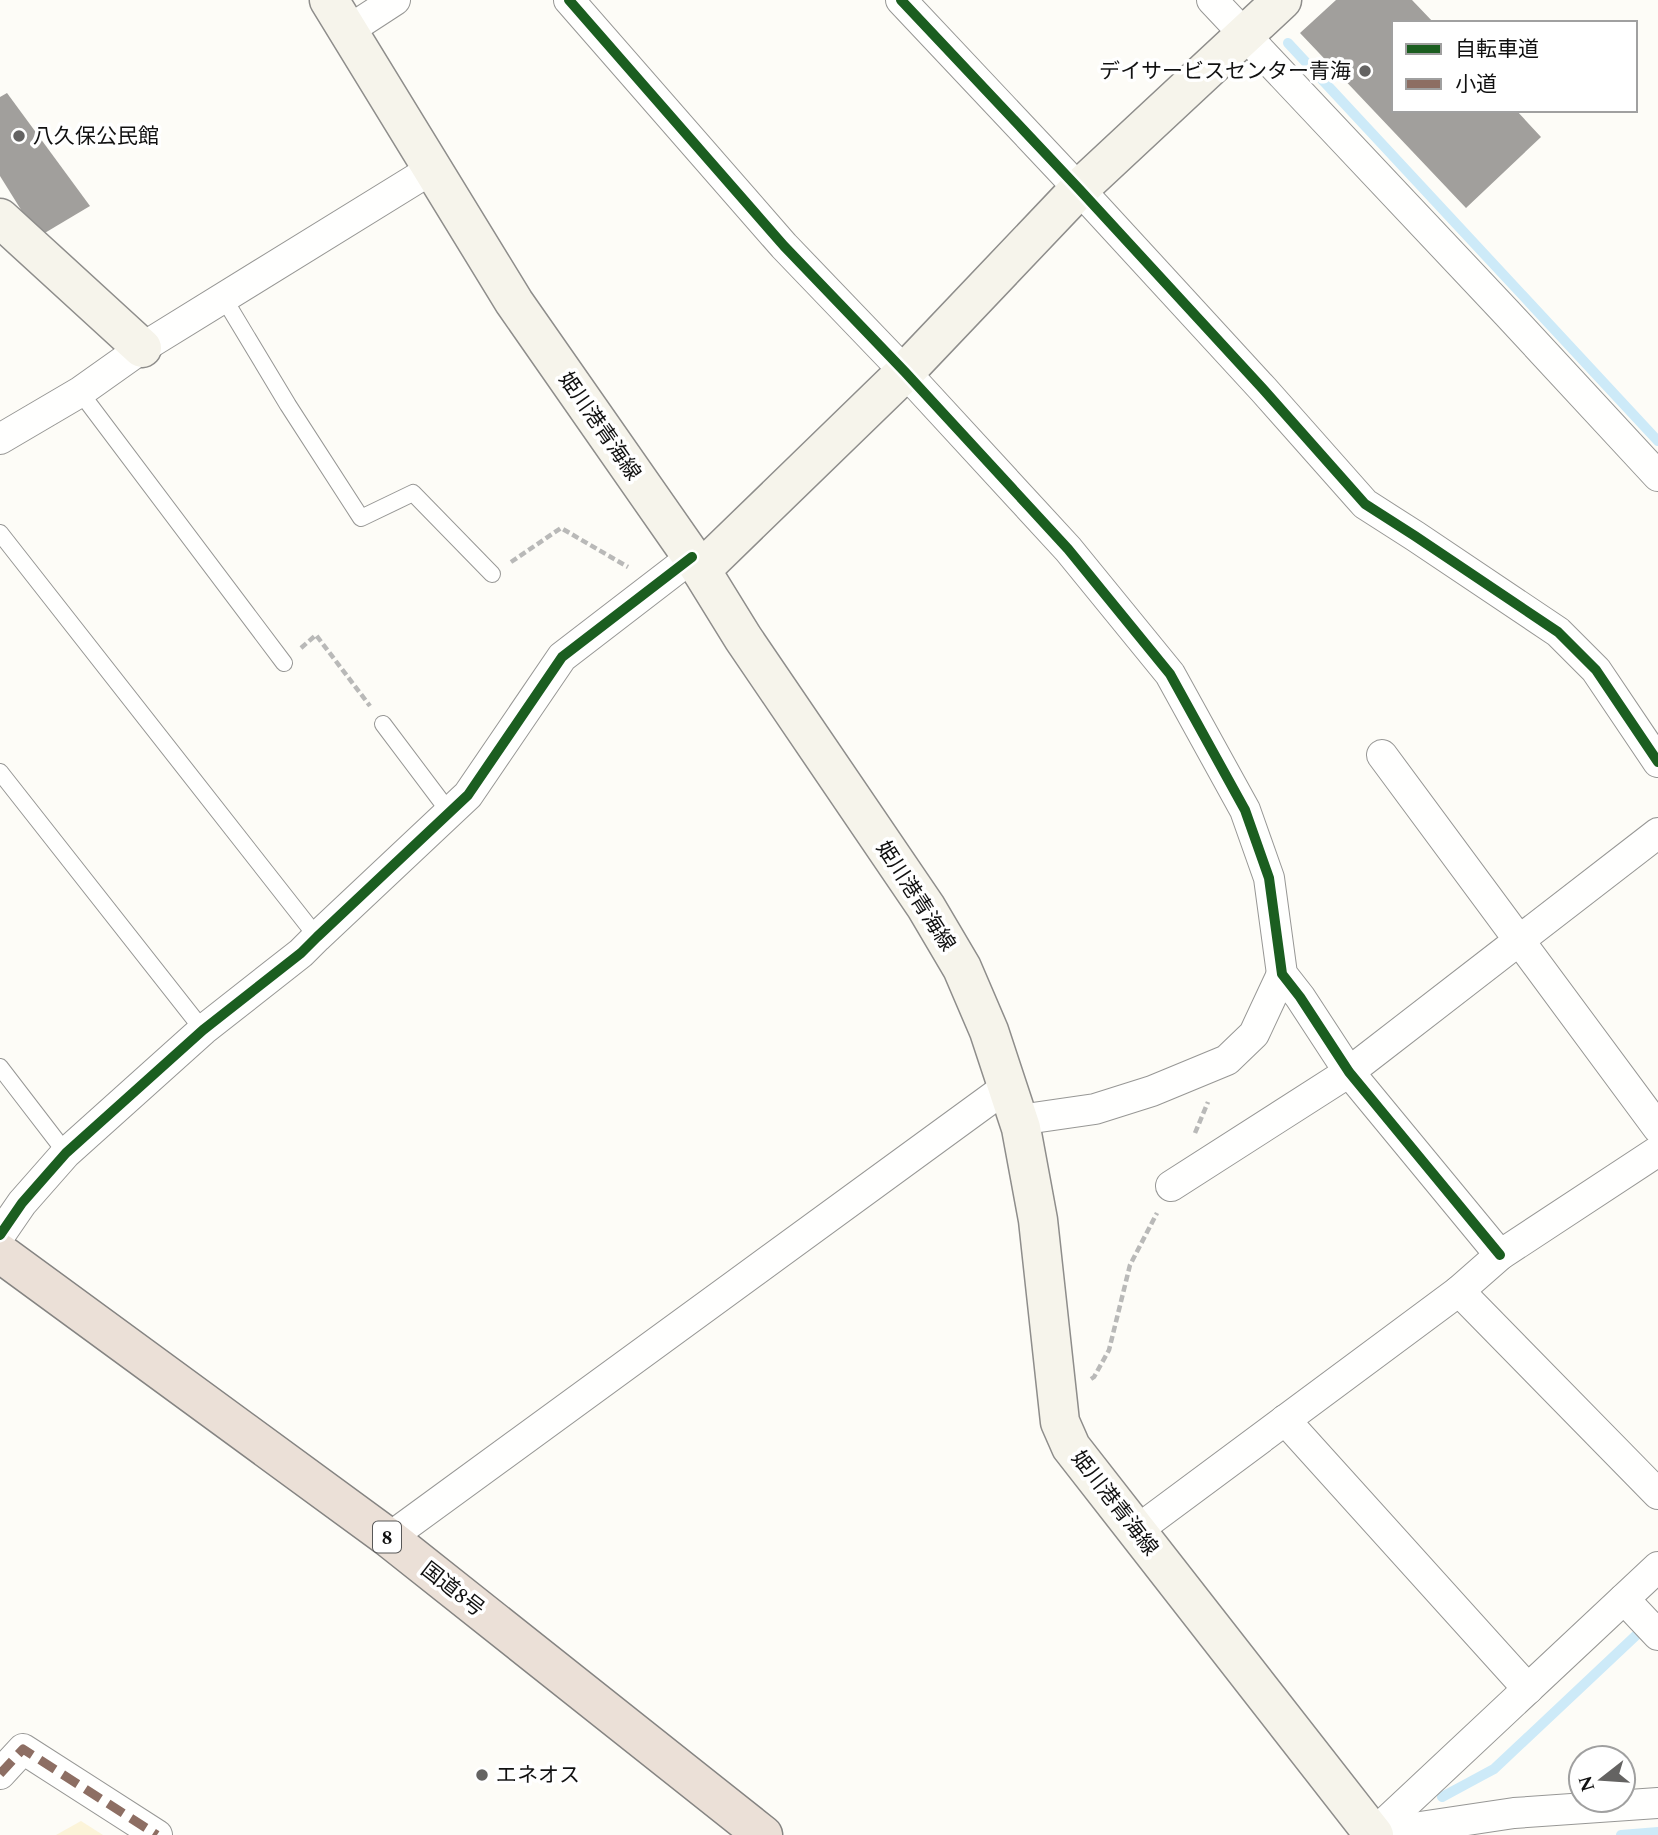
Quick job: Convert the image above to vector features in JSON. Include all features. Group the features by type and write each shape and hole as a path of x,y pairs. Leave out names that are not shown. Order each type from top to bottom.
{"highway":[{"name":"国道8号","path":"0,1254 389,1538 762,1835"}],"main road":[{"path":"697,564 905,372 1079,189 1282,0"},
{"name":"姫川港青海線","path":"339,15 513,302 697,564 743,638 926,907 962,968 989,1031 1014,1103 1038,1220 1060,1422 1071,1447 1374,1835"},
{"path":"0,218 142,348"}],"street":[{"path":"339,15 395,0"},
{"path":"569,0 784,246 905,372 1068,549 1170,674 1245,810 1269,878 1282,974 1349,1072 1500,1255"},
{"path":"901,0 1263,389 1365,505 1558,632 1596,670 1658,762"},
{"path":"1212,0 1658,476"},
{"path":"0,439 80,392 142,348 432,169"},
{"path":"0,1235 22,1203 66,1153 203,1030 302,953 468,795 562,657 655,585 697,564"},
{"path":"1382,755 1658,1128"},
{"path":"1171,1186 1349,1072 1658,833"},
{"path":"389,1538 1014,1103 1095,1109 1152,1091 1227,1060 1254,1034 1282,974"},
{"path":"1136,1531 1459,1291 1500,1255 1655,1158"},
{"path":"1459,1291 1658,1494"},
{"path":"1285,1420 1528,1689"},
{"path":"1374,1835 1658,1567"},
{"path":"1624,1599 1658,1635"},
{"path":"0,1774 23,1749 157,1835"},
{"path":"1374,1835 1514,1813 1658,1803"}],"lane":[{"path":"223,297 360,518 413,493 492,574"},
{"path":"80,392 284,663"},
{"path":"0,533 317,937"},
{"path":"383,724 450,813"},
{"path":"0,772 203,1030"},
{"path":"0,1067 66,1153"}],"path":[{"path":"492,574 561,528 655,585"},
{"path":"284,663 316,635 383,724"},
{"path":"1193,1136 1227,1060"},
{"path":"1056,1395 1094,1377 1109,1350 1130,1265 1171,1186"}],"sand":[{"path":"81,1821 103,1835 56,1835"}],"building":[{"name":"デイサービスセンター青海","path":"1336,0 1412,0 1432,21 1392,21 1392,112 1518,112 1541,137 1466,208 1300,33"},
{"name":"八久保公民館","path":"7,93 90,206 38,237 0,176 0,97"}],"waterway":[{"path":"1288,43 1658,441"},
{"path":"1442,1797 1494,1769 1646,1626"},
{"path":"1621,1835 1658,1832"}],"marked path":[{"path":"0,1774 23,1749 157,1835"}],"cycle path":[{"path":"569,0 784,246 905,372 1068,549 1170,674 1245,810 1269,878 1282,974 1349,1072 1500,1255"},
{"path":"901,0 1079,189 1365,504 1558,632 1596,670 1658,762"},
{"path":"0,1235 22,1203 66,1153 203,1030 301,953 468,795 562,657 692,557"}],"place":[{"name":"デイサービスセンター青海","path":"1365,71"},
{"name":"八久保公民館","path":"19,136"},
{"name":"エネオス","path":"482,1775"}]}
